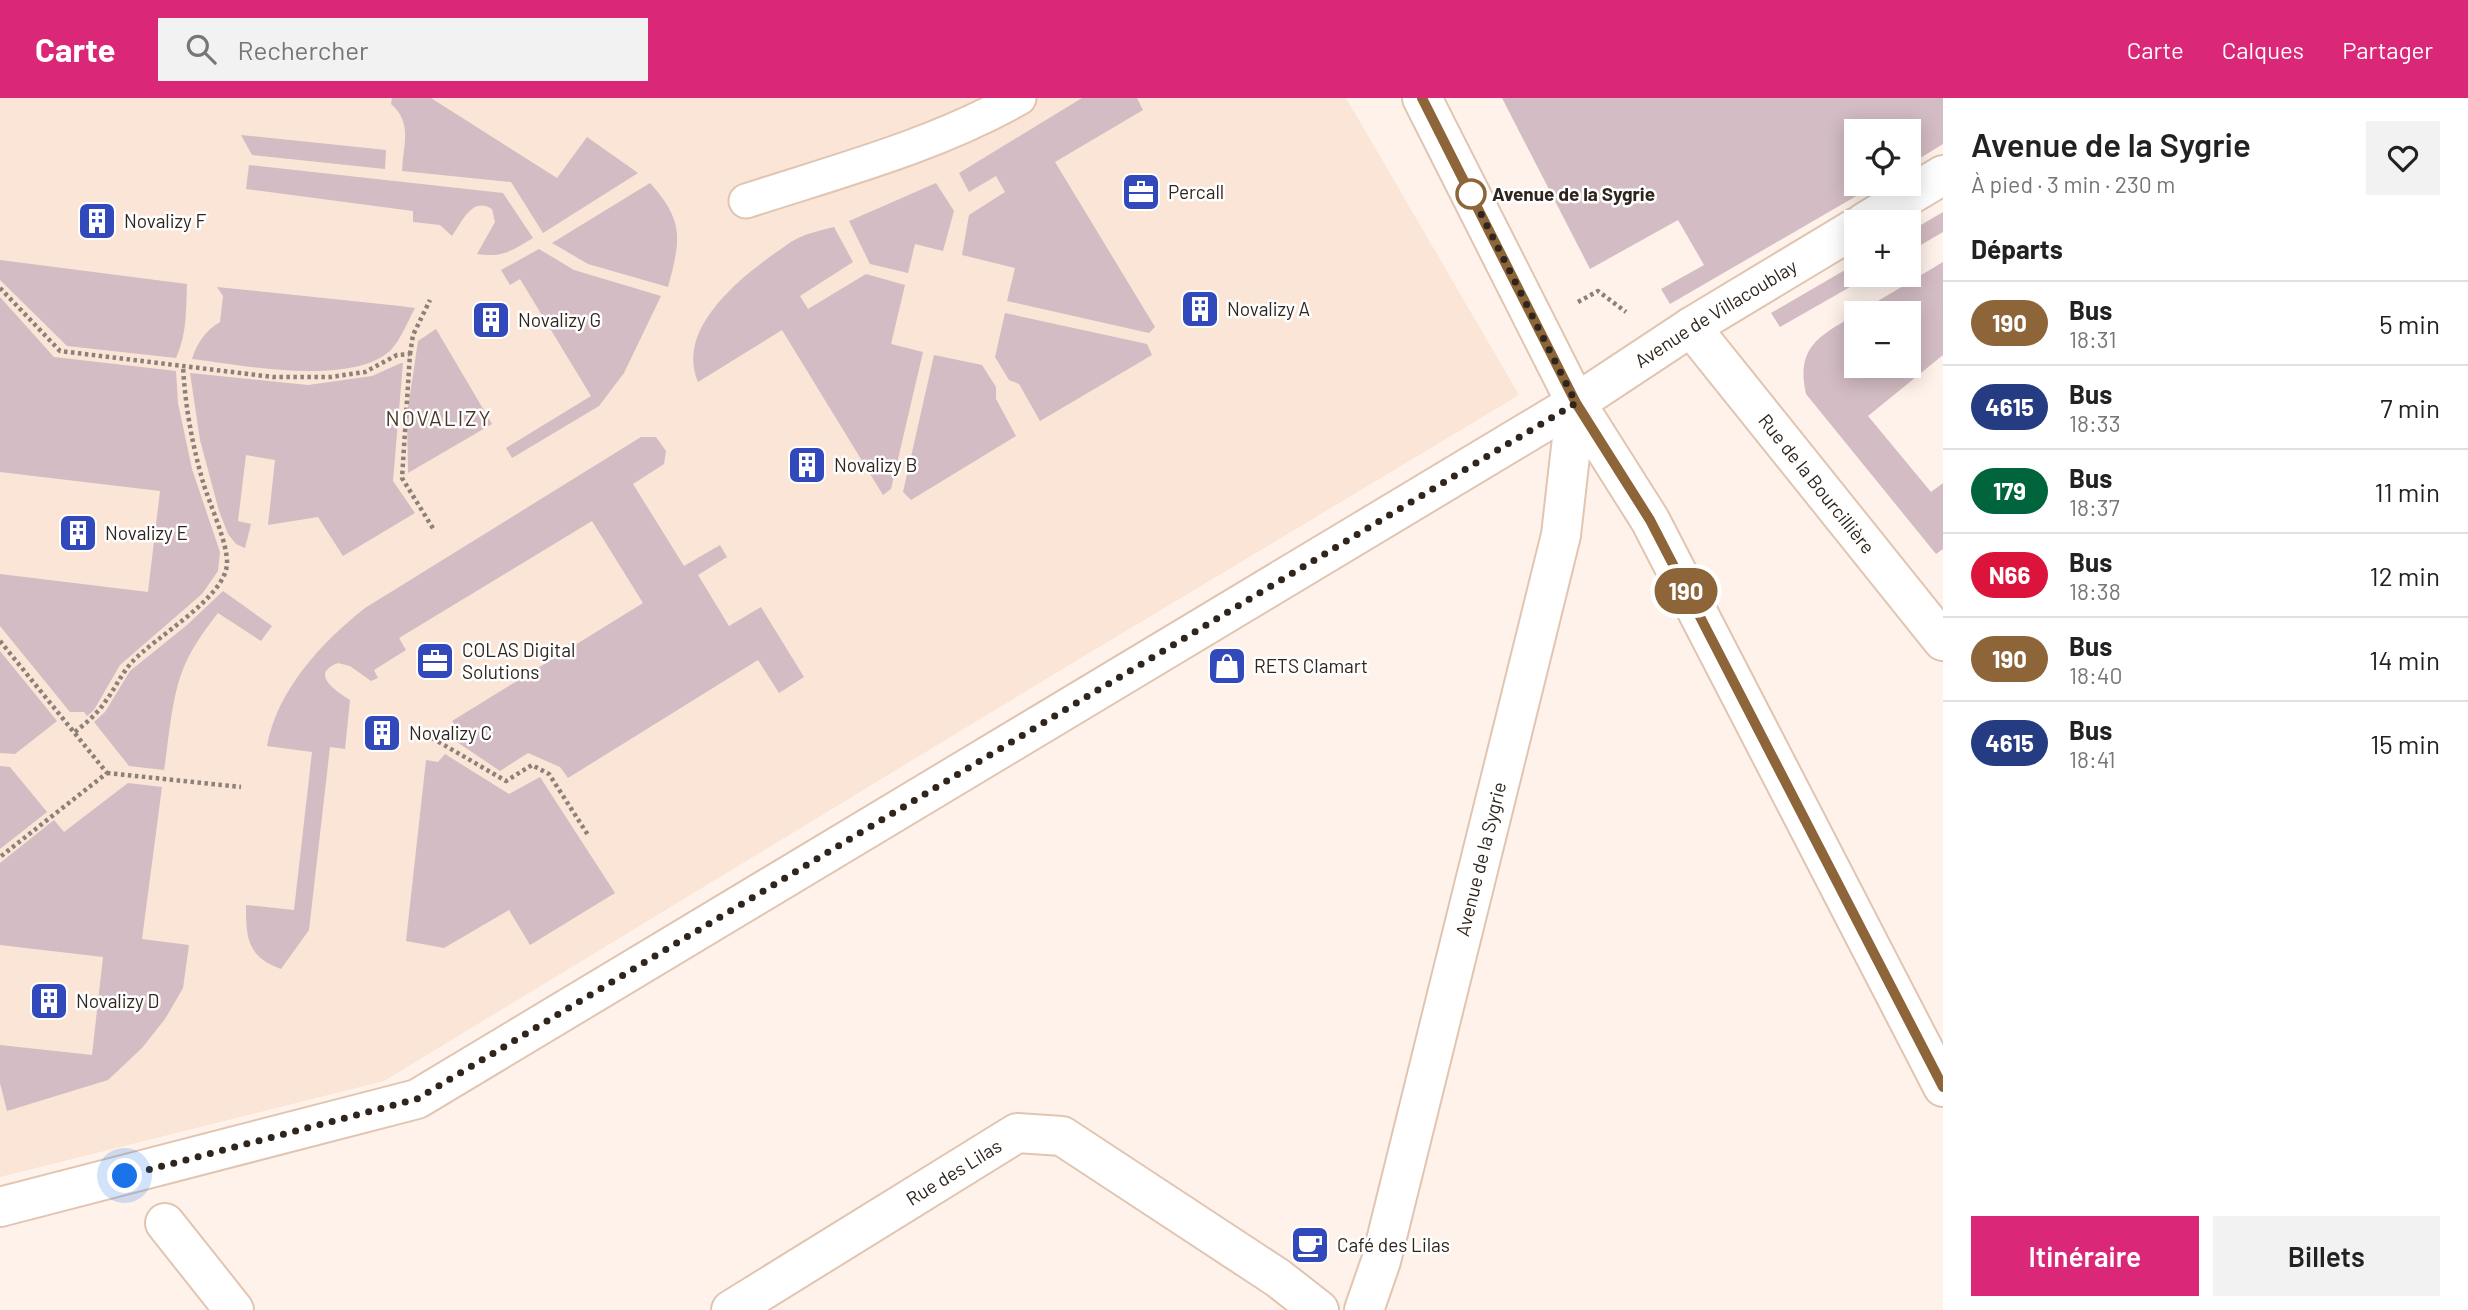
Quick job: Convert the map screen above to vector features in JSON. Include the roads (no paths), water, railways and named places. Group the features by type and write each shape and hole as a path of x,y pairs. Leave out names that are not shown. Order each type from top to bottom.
{"street":[{"path":"1422,98 1576,403 1650,520 1943,1087"},
{"path":"1885,210 1943,175"},
{"name":"Avenue de Villacoublay","path":"0,1207 417,1099 1576,403 1691,327 1844,235"},
{"name":"Rue de la Bourcillière","path":"1691,327 1943,641"},
{"name":"Avenue de la Sygrie","path":"1364,1310 1381,1261 1561,535 1576,403"},
{"name":"Rue des Lilas","path":"731,1310 1017,1133 1062,1136 1278,1278 1319,1310"},
{"path":"165,1223 234,1310"}],"lane":[{"path":"746,201 893,154 985,117 1019,98"}],"place":[{"name":"Percall","path":"1141,192"},
{"name":"Avenue de la Sygrie","path":"1471,194"},
{"name":"Novalizy F","path":"97,221"},
{"name":"Novalizy A","path":"1200,309"},
{"name":"Novalizy G","path":"491,320"},
{"name":"Novalizy B","path":"807,465"},
{"name":"Novalizy E","path":"78,533"},
{"name":"COLAS Digital Solutions","path":"435,661"},
{"name":"RETS Clamart","path":"1227,666"},
{"name":"Novalizy C","path":"382,733"},
{"name":"Novalizy D","path":"49,1001"},
{"name":"Café des Lilas","path":"1310,1245"}],"district":[{"name":"NOVALIZY","path":"439,419"}]}
